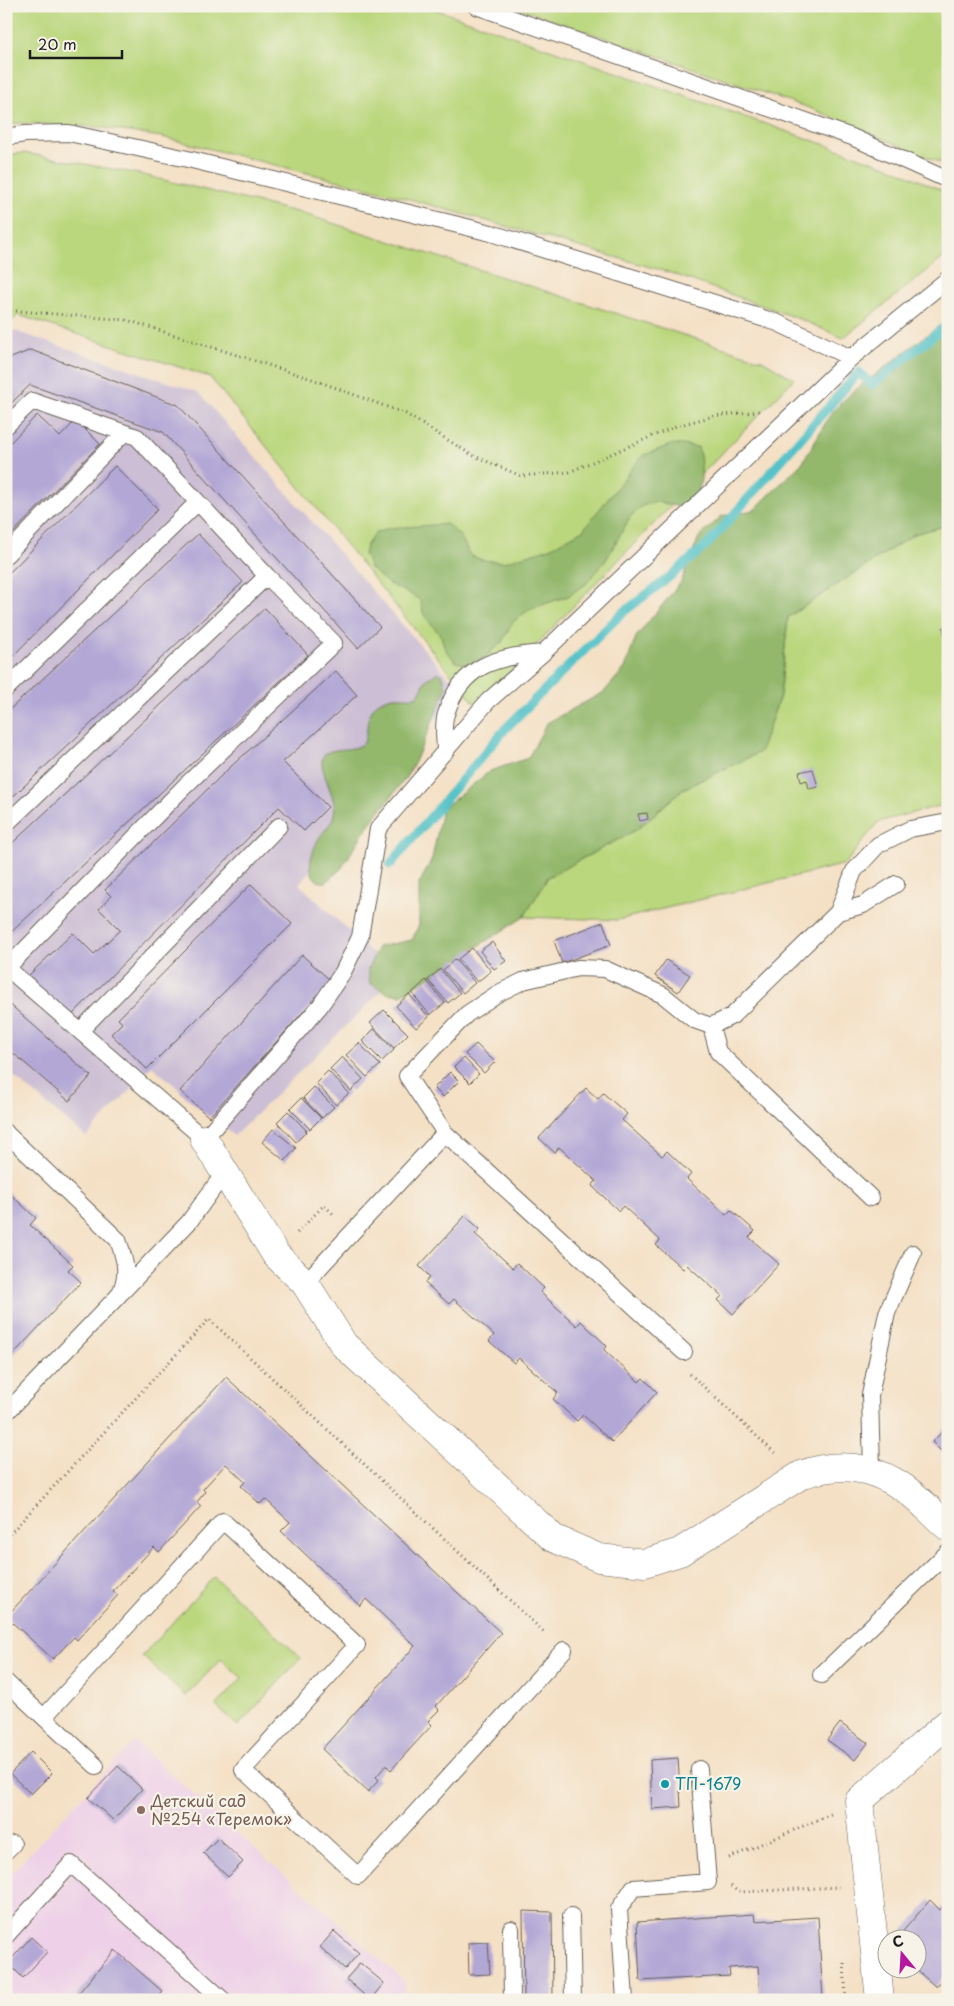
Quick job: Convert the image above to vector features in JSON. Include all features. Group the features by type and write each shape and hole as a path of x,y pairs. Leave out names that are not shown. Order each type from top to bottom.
{"street":[{"path":"204,1139 276,1254 304,1283 344,1345 553,1538 599,1558 645,1563 680,1552 800,1475 814,1470 846,1466 872,1472 904,1488 948,1527"},
{"path":"880,2000 859,1801 948,1723"}],"lane":[{"path":"476,6 852,137 948,180"},
{"path":"6,137 25,134 69,133 192,160 491,233 778,324 851,358"},
{"path":"6,426 32,400 137,437 267,576 334,643 184,787 7,968 204,1139 320,1006 343,972 360,937 378,829 488,701 543,653 851,358 948,279"},
{"path":"6,555 124,433"},
{"path":"6,689 198,502"},
{"path":"6,824 267,576"},
{"path":"446,752 445,715 462,681 494,660 518,654 543,653"},
{"path":"684,1352 445,1133 408,1076 467,1014 497,994 523,981 578,968 605,969 663,994 694,1020 711,1026 732,1016 838,912 854,871 878,845 910,830 948,822"},
{"path":"80,1031 279,826"},
{"path":"838,912 864,905 896,884"},
{"path":"711,1026 718,1052 870,1198"},
{"path":"6,1133 118,1240 124,1255 126,1271 125,1282 119,1295"},
{"path":"304,1283 445,1133"},
{"path":"6,1413 189,1222 225,1172"},
{"path":"872,1472 870,1395 887,1313 912,1253"},
{"path":"44,1717 223,1521 357,1645 243,1770 358,1876 564,1650"},
{"path":"821,1675 948,1552"},
{"path":"6,1682 96,1766"},
{"path":"624,2000 619,1909 633,1888 708,1882 699,1769"},
{"path":"6,1936 71,1864 224,2000"},
{"path":"571,1916 573,2000"},
{"path":"510,1930 512,2000"}],"path":[{"path":"6,310 127,320 312,379 406,414 472,454 521,476 570,472 676,426 714,416 801,406"},
{"path":"276,1254 324,1205 352,1232"},
{"path":"686,1370 783,1461"},
{"path":"730,1886 738,1892 839,1886 840,1896"},
{"path":"844,1962 846,2000"}],"shaded area":[{"path":"12,330 198,392 459,689 299,884 397,976 234,1136 152,1066 86,1137 6,1070 6,336"},
{"name":"Детский сад №254 «Теремок»","path":"134,1741 405,1982 405,2000 6,2000 6,1879"}],"green space":[{"path":"6,6 426,6 892,168 948,193 948,254 843,338 802,320 668,272 388,193 162,137 98,127 19,123 6,125"},
{"path":"512,6 948,6 948,166 815,110"},
{"path":"25,153 139,174 301,213 762,360 794,379 477,706 210,377 18,315 6,327 6,155"},
{"path":"948,319 948,525 914,534 788,617 780,696 760,752 683,789 636,830 548,877 524,917 401,995 387,993 370,983 368,969 378,947 412,940 419,925 419,884 432,859 442,809 490,771 528,758 547,723 604,692 625,668 636,637 681,582 699,537 722,516 754,510 802,463 832,412 850,394"},
{"path":"673,444 698,447 701,480 693,499 680,507 657,502 642,506 630,517 606,560 586,584 568,596 530,609 513,622 502,642 485,657 469,665 456,662 445,649 441,636 424,615 420,600 389,584 370,568 364,554 366,546 375,533 389,528 447,524 461,537 470,555 482,560 504,562 550,548 583,530 642,456"},
{"path":"948,525 948,808 938,806 878,822 845,864 618,920 524,917 548,877 636,830 683,789 759,752 780,696 788,617 914,534"},
{"path":"438,672 443,676 446,689 415,762 405,779 367,827 341,869 326,882 319,882 312,873 311,868 313,851 334,814 333,799 322,766 324,755 332,751 354,748 364,743 370,714 378,703 394,697 418,696 426,680"},
{"path":"214,1577 301,1658 238,1726 216,1706 242,1678 221,1659 186,1696 142,1656"}],"building":[{"path":"31,350 178,405 380,627 358,648 163,432 30,385 6,408 6,360"},
{"path":"37,415 60,437 76,420 100,444 6,540 6,447"},
{"path":"115,466 158,509 6,663 6,576"},
{"path":"198,534 243,582 6,803 6,713"},
{"path":"265,608 308,655 6,937 6,849"},
{"path":"948,626 948,644 946,644 943,627"},
{"path":"336,671 357,695 283,762 328,807 304,831 279,807 70,1017 28,976 73,933 94,954 120,930 99,909 111,896 105,890 225,772"},
{"path":"813,769 818,787 809,789 807,780 801,782 799,772"},
{"path":"647,813 648,819 640,821 638,814"},
{"path":"251,884 292,924 147,1069 111,1034 122,1023 118,1019"},
{"path":"603,922 611,945 562,963 554,941"},
{"path":"492,942 506,961 494,969 480,951"},
{"path":"472,948 491,971 477,982 458,959"},
{"path":"302,955 331,981 209,1117 180,1091"},
{"path":"455,959 475,983 463,993 443,970"},
{"path":"666,960 690,975 678,992 655,976"},
{"path":"440,969 460,993 448,1003 428,980"},
{"path":"426,980 445,1003 430,1015 412,993"},
{"path":"409,994 429,1017 416,1028 396,1006"},
{"path":"6,1001 91,1076 69,1101 6,1047"},
{"path":"384,1010 408,1034 394,1048 370,1023"},
{"path":"374,1029 394,1050 382,1061 362,1041"},
{"path":"359,1043 380,1065 367,1077 346,1055"},
{"path":"476,1044 495,1062 484,1073 465,1054"},
{"path":"342,1057 363,1079 351,1091 330,1069"},
{"path":"464,1058 479,1074 470,1083 454,1067"},
{"path":"328,1071 349,1093 336,1105 316,1083"},
{"path":"450,1072 459,1081 443,1097 434,1088"},
{"path":"314,1087 334,1107 322,1118 303,1098"},
{"path":"586,1088 598,1099 603,1093 627,1114 622,1120 662,1156 667,1151 691,1174 687,1179 726,1215 731,1210 755,1231 749,1237 779,1264 733,1314 718,1300 722,1296 687,1265 683,1269 656,1245 660,1240 623,1206 619,1211 592,1186 596,1181 559,1147 555,1153 539,1138"},
{"path":"301,1098 321,1118 310,1129 290,1109"},
{"path":"288,1111 307,1131 296,1142 277,1122"},
{"path":"273,1129 296,1148 285,1161 262,1142"},
{"path":"6,1190 36,1218 30,1225 73,1265 68,1270 81,1282 6,1362"},
{"path":"465,1216 480,1229 475,1234 513,1268 517,1263 544,1288 540,1292 577,1326 581,1321 607,1346 604,1350 639,1382 643,1378 657,1392 612,1442 583,1415 577,1421 553,1399 558,1393 519,1358 514,1363 489,1341 494,1335 454,1299 449,1304 425,1283 430,1277 419,1266"},
{"path":"226,1377 501,1633 436,1706 439,1710 428,1721 432,1725 391,1770 386,1765 376,1777 379,1780 368,1792 322,1749 415,1646 366,1599 360,1606 281,1531 290,1522 265,1499 260,1504 241,1486 245,1482 226,1464 203,1489 205,1492 197,1502 201,1506 159,1552 154,1547 113,1591 118,1595 77,1640 74,1637 53,1659 6,1617"},
{"path":"948,1426 948,1458 932,1442"},
{"path":"840,1723 868,1743 855,1760 827,1740"},
{"path":"31,1752 52,1773 31,1794 10,1774"},
{"name":"ТП-1679","path":"678,1758 681,1807 652,1809 650,1760"},
{"path":"118,1766 142,1789 113,1820 88,1798"},
{"path":"218,1838 243,1862 228,1877 203,1853"},
{"path":"930,1900 940,1910 948,1901 948,1973 936,1987 926,1978 926,1928 906,1928"},
{"path":"523,1911 552,1912 553,2000 524,2000"},
{"path":"754,1914 755,1921 818,1917 823,2000 760,2000 758,1966 729,1968 730,1976 640,1981 637,1922"},
{"path":"334,1931 359,1953 345,1969 320,1947"},
{"path":"31,1937 47,1952 23,1978 8,1963"},
{"path":"488,1942 490,1974 469,1975 468,1943"},
{"path":"115,1950 163,1992 156,2000 81,2000 76,1996"},
{"path":"360,1963 384,1983 370,2000 346,1979"}],"waterway":[{"path":"390,865 506,728 621,614 672,575 708,544 859,372 872,385 948,324"}],"place":[{"name":"ТП-1679","path":"665,1784"},
{"name":"Детский сад №254 «Теремок»","path":"141,1810"}]}
